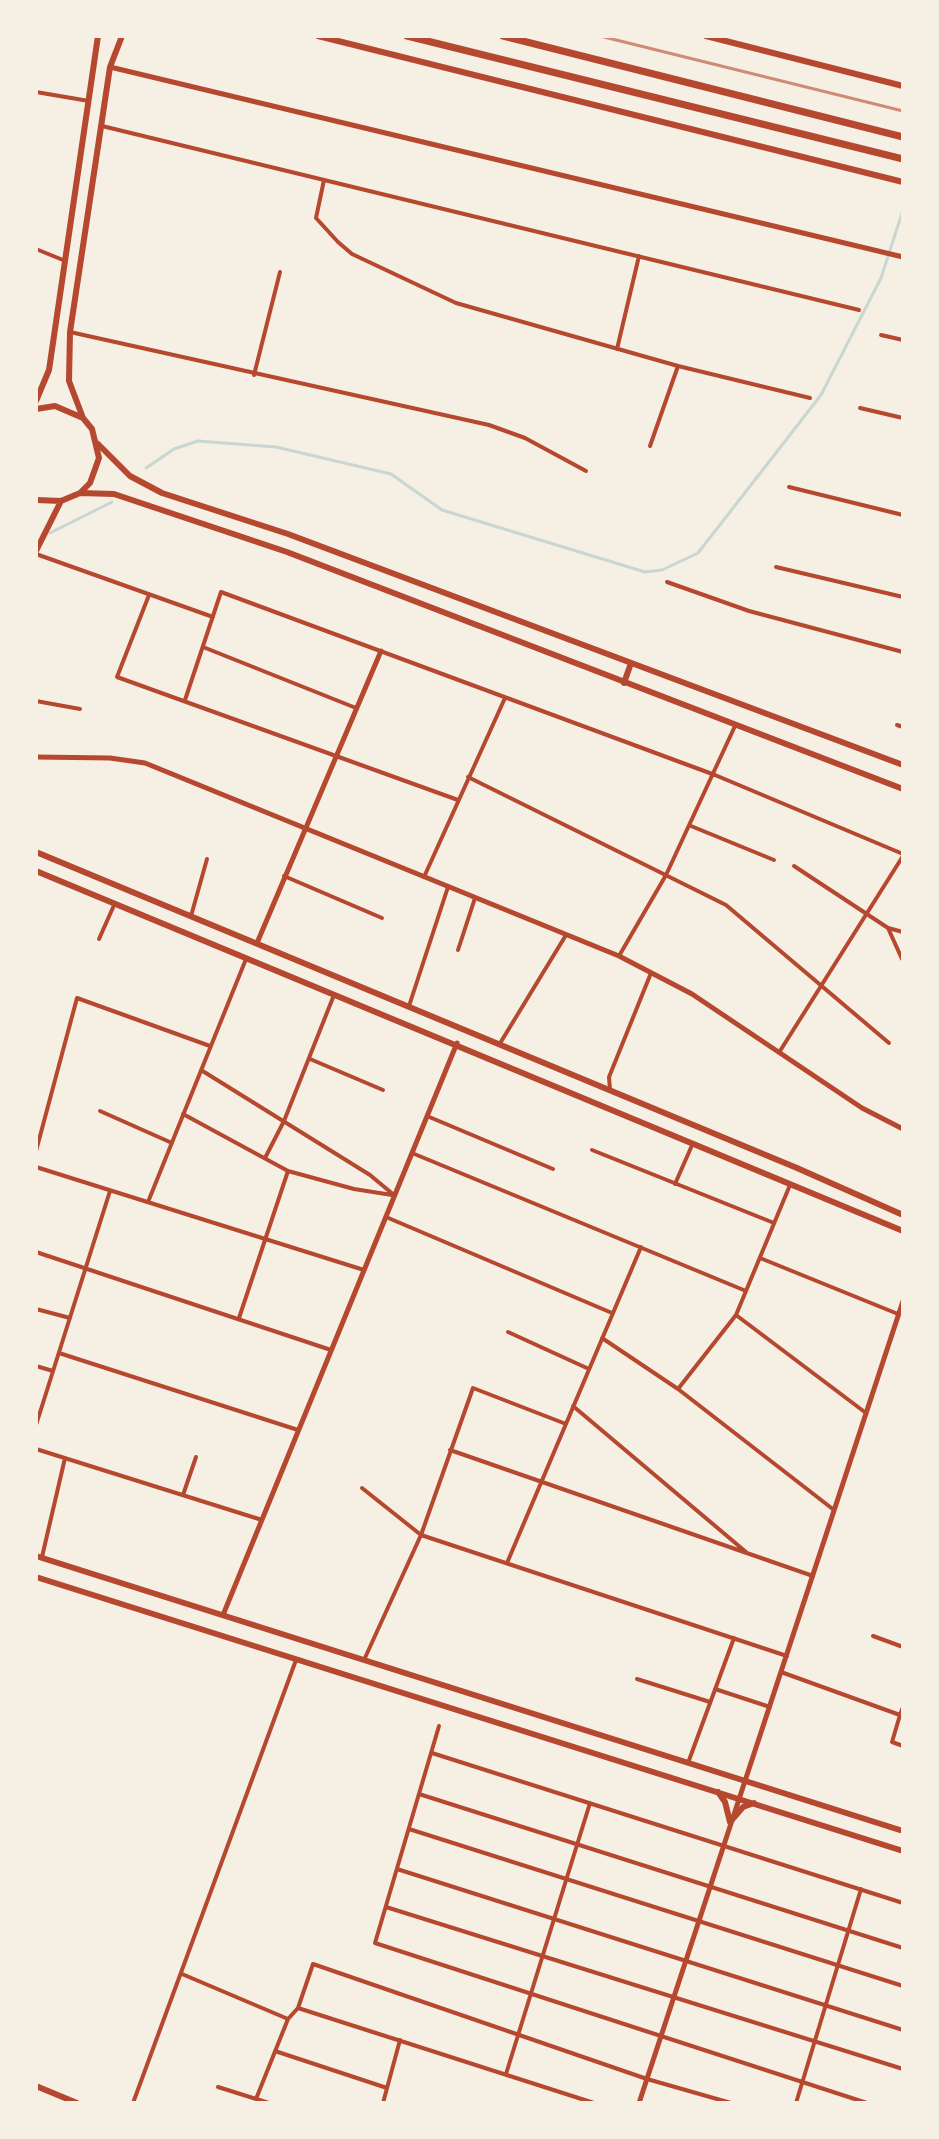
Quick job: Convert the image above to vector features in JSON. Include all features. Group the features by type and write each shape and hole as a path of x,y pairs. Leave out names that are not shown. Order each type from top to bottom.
{"highway":[{"path":"407,36 903,159"},
{"path":"503,36 902,137"}],"main road":[{"path":"36,401 49,370 98,36"},
{"path":"122,36 110,67 70,332 69,381 83,418 98,444 130,476 162,493 288,534 903,765"},
{"path":"318,36 903,182"},
{"path":"706,36 903,86"},
{"path":"94,63 110,67"},
{"path":"36,409 55,406 83,418"},
{"path":"80,493 96,471 98,444"},
{"path":"36,500 61,501 80,493 114,494 246,537 903,789"},
{"path":"36,553 61,501"},
{"path":"624,683 631,663"},
{"path":"36,852 563,1070 903,1215"},
{"path":"36,871 368,1006 903,1231"},
{"path":"368,1006 374,992"},
{"path":"557,1086 563,1070"},
{"path":"39,1557 903,1831"},
{"path":"36,1577 903,1851"},
{"path":"717,1792 725,1802 730,1822"},
{"path":"730,1822 743,1807 754,1803"},
{"path":"36,2086 77,2103"}],"street":[{"path":"110,67 618,186 903,257"},
{"path":"36,92 89,101"},
{"path":"102,126 859,310"},
{"path":"324,180 316,218 322,228 352,254 456,303 678,366 810,398"},
{"path":"36,249 63,260"},
{"path":"617,349 639,256"},
{"path":"254,375 280,272"},
{"path":"70,332 489,425 525,438 586,471"},
{"path":"881,335 903,340"},
{"path":"650,446 678,366"},
{"path":"860,408 903,418"},
{"path":"789,487 903,515"},
{"path":"36,553 213,617"},
{"path":"776,567 903,597"},
{"path":"667,582 749,611 903,652"},
{"path":"185,700 221,592 715,775 903,855 780,1051"},
{"path":"149,595 117,677 458,800"},
{"path":"203,647 356,708"},
{"path":"257,943 381,651"},
{"path":"424,877 505,698"},
{"path":"36,701 80,709"},
{"path":"619,956 666,875 715,775 735,726"},
{"path":"36,757 110,758 145,763 619,956 652,972 780,1051 853,1102 903,1129"},
{"path":"468,777 726,905 889,1043"},
{"path":"690,825 774,860"},
{"path":"190,918 207,859"},
{"path":"794,866 888,928 903,932"},
{"path":"284,876 382,918"},
{"path":"409,1006 448,887"},
{"path":"458,950 475,898"},
{"path":"99,939 115,903"},
{"path":"888,928 902,959"},
{"path":"499,1045 566,935"},
{"path":"148,1202 247,957"},
{"path":"610,1090 609,1077 652,972"},
{"path":"265,1158 284,1121 335,993"},
{"path":"36,1151 77,998 210,1046"},
{"path":"223,1615 457,1043"},
{"path":"310,1059 383,1090"},
{"path":"201,1070 370,1175 394,1195"},
{"path":"100,1111 172,1143"},
{"path":"183,1114 288,1171 354,1189 394,1195"},
{"path":"427,1116 553,1169"},
{"path":"675,1184 693,1143"},
{"path":"592,1150 774,1223"},
{"path":"412,1153 746,1291"},
{"path":"36,1167 364,1270"},
{"path":"239,1319 288,1171"},
{"path":"678,1389 736,1315 791,1183"},
{"path":"36,1425 111,1190"},
{"path":"386,1217 613,1313"},
{"path":"507,1563 641,1247"},
{"path":"36,1252 331,1350"},
{"path":"760,1258 899,1314"},
{"path":"639,2103 903,1301"},
{"path":"36,1309 70,1318"},
{"path":"736,1315 866,1413"},
{"path":"508,1332 589,1369"},
{"path":"602,1338 678,1389 834,1510"},
{"path":"59,1353 298,1430"},
{"path":"36,1366 53,1371"},
{"path":"364,1660 421,1535 473,1388 566,1424"},
{"path":"573,1406 748,1554"},
{"path":"36,1449 262,1520"},
{"path":"450,1450 813,1576"},
{"path":"183,1495 196,1457"},
{"path":"39,1557 65,1458"},
{"path":"362,1488 421,1535 787,1656"},
{"path":"873,1636 903,1647"},
{"path":"688,1763 734,1638"},
{"path":"133,2103 296,1660"},
{"path":"781,1672 900,1715"},
{"path":"637,1679 710,1702"},
{"path":"715,1689 770,1707"},
{"path":"903,1707 892,1742 903,1746"},
{"path":"439,1726 375,1943 867,2103"},
{"path":"432,1753 903,1903"},
{"path":"419,1794 710,1884 903,1948"},
{"path":"506,2074 590,1803"},
{"path":"409,1829 903,1986"},
{"path":"397,1869 903,2030"},
{"path":"796,2103 861,1889"},
{"path":"385,1907 903,2069"},
{"path":"256,2099 288,2019 298,2008 313,1964 647,2079 731,2103"},
{"path":"182,1974 288,2019"},
{"path":"298,2008 594,2103"},
{"path":"383,2103 400,2040"},
{"path":"275,2051 387,2088"},
{"path":"218,2087 269,2103"}],"waterway":[{"path":"146,468 174,449 198,441 276,447 391,474 442,510 645,572 662,570 698,553 821,395 881,278 903,210"},
{"path":"50,533 112,502"}],"railway":[{"path":"600,36 903,111"}]}
